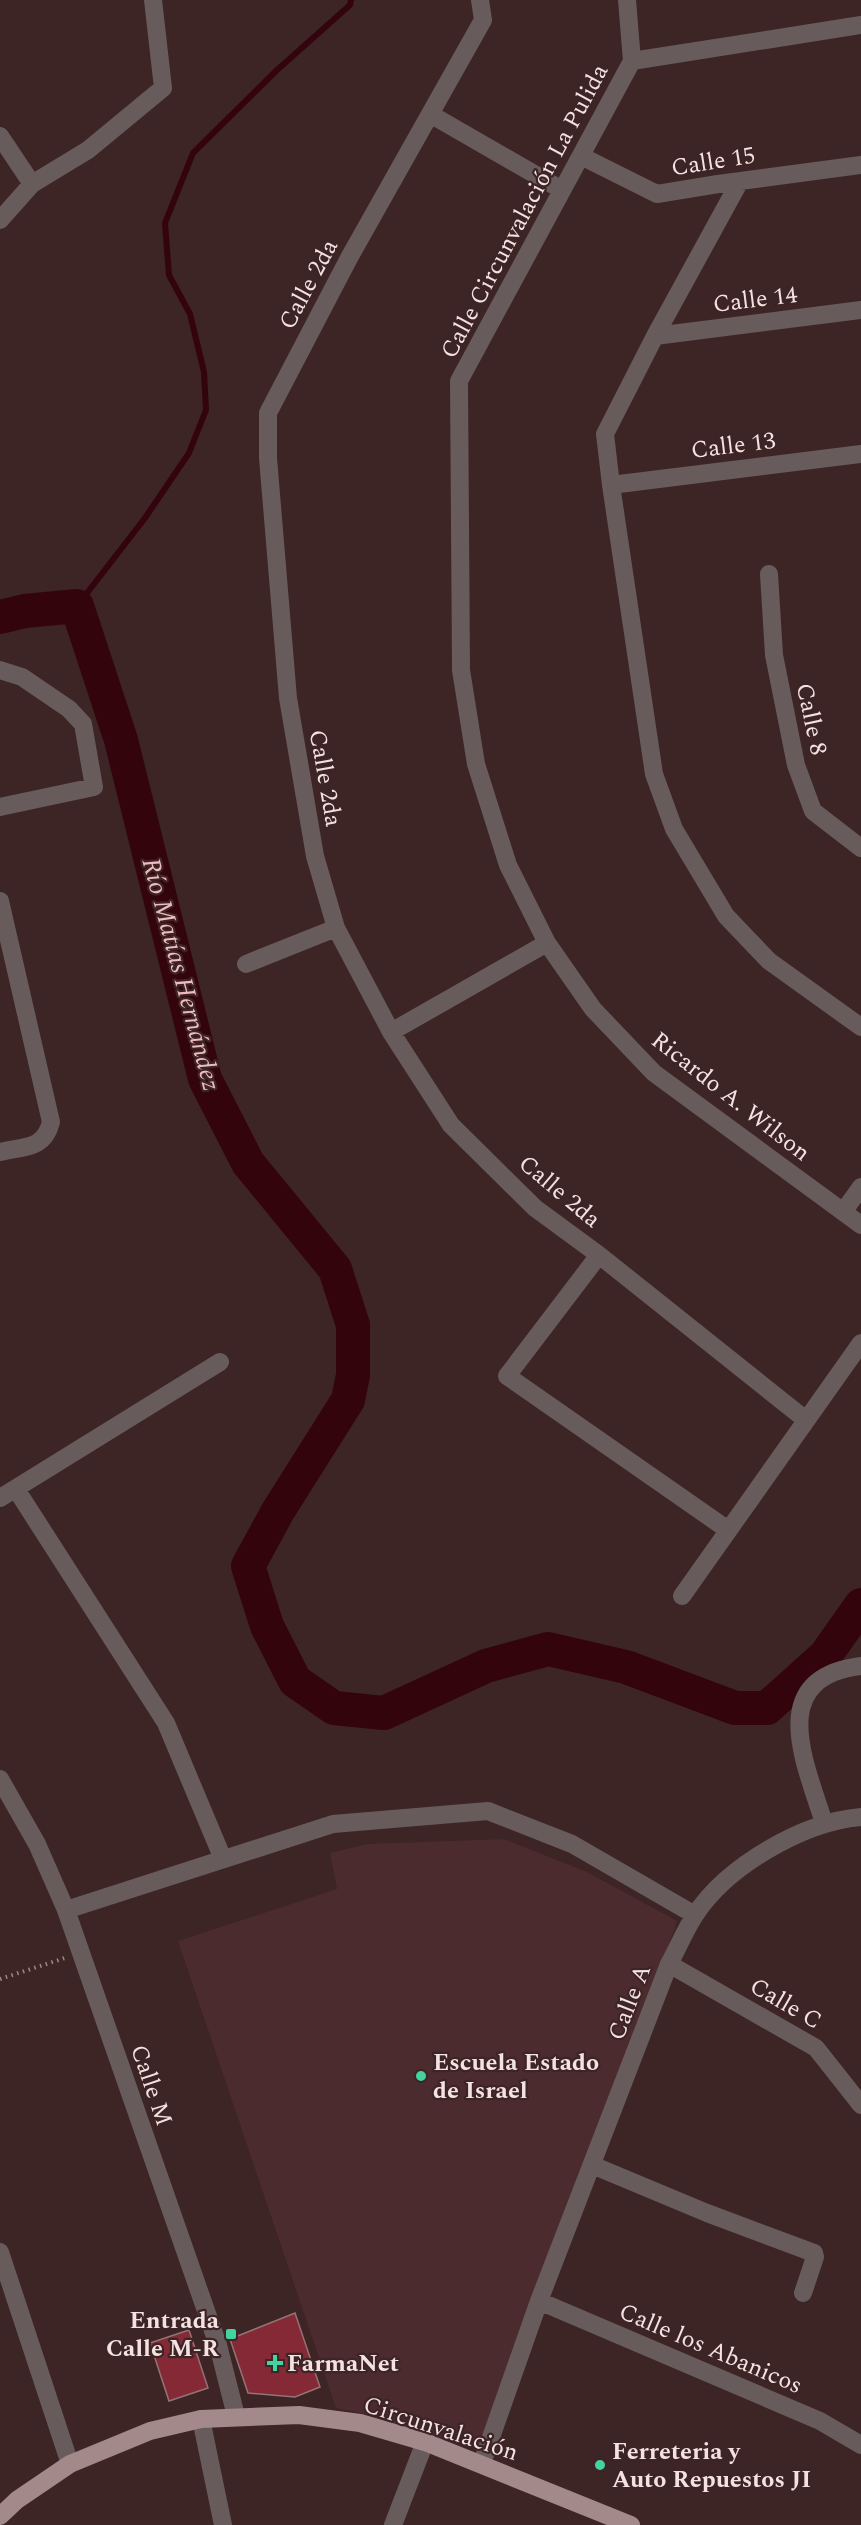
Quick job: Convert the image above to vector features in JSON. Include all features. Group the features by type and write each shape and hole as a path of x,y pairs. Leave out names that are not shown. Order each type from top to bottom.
{"main road":[{"name":"Circunvalación","path":"0,2516 17,2500 70,2464 150,2431 201,2420 236,2416 299,2415 360,2423 425,2442 482,2463 631,2525"}],"street":[{"path":"0,219 32,184 88,150 163,88 153,0"},
{"name":"Calle 2da","path":"480,0 483,20 349,258 268,413 268,458 288,698 315,856 336,928 391,1032 452,1125 535,1208 599,1255 806,1420"},
{"name":"Calle Circunvalación La Pulida","path":"461,589 459,381 632,61 627,0"},
{"path":"632,61 861,25"},
{"path":"430,114 562,190"},
{"path":"0,136 32,184"},
{"name":"Calle 15","path":"581,156 657,194 861,165"},
{"path":"740,181 655,336 605,434 611,485 654,774 674,830 726,916 769,961 861,1027"},
{"name":"Calle 14","path":"655,336 861,310"},
{"name":"Calle 13","path":"611,485 861,454"},
{"name":"Calle 8","path":"769,574 774,655 796,765 813,811 861,848"},
{"name":"Ricardo A. Wilson","path":"461,589 461,670 476,764 508,865 548,944 593,1009 654,1073 861,1225"},
{"path":"0,670 22,677 69,709 83,724 94,787 0,807"},
{"path":"0,901 51,1122 48,1134 40,1143 0,1152"},
{"path":"246,964 336,928"},
{"path":"391,1032 548,944"},
{"path":"843,1212 861,1187"},
{"path":"599,1255 507,1376 729,1530"},
{"path":"682,1596 861,1343"},
{"path":"220,1362 8,1494 166,1723 223,1859"},
{"path":"824,1823 802,1752 800,1708 807,1693 823,1677 845,1668 861,1666"},
{"name":"Calle M","path":"0,1779 37,1844 66,1910 218,2345 236,2416"},
{"path":"66,1910 333,1824 488,1811 572,1844 695,1915"},
{"name":"Calle A","path":"482,2463 539,2301 669,1964 695,1915 710,1895 733,1874 787,1840 824,1823 861,1817"},
{"name":"Calle C","path":"669,1964 816,2048 861,2105"},
{"path":"592,2165 707,2213 814,2253 815,2257 803,2293"},
{"path":"0,2252 70,2464"},
{"name":"Calle los Abanicos","path":"539,2301 820,2421 861,2445"},
{"path":"201,2420 224,2525"},
{"path":"393,2525 425,2442"}],"path":[{"path":"0,1979 57,1960"}],"shaded area":[{"name":"Escuela Estado de Israel","path":"504,1839 587,1872 677,1921 654,1990 478,2449 365,2414 336,2408 178,1941 337,1889 330,1853 367,1844"}],"building":[{"name":"FarmaNet","path":"295,2313 320,2387 295,2397 248,2393 230,2339"},
{"path":"189,2330 208,2388 169,2401 150,2343"}],"waterway":[{"path":"77,606 145,518 189,453 206,410 204,372 190,314 169,275 165,223 193,153 277,70 350,5 351,0"},
{"name":"Río Matías Hernández","path":"0,617 25,611 77,606 121,740 205,1079 248,1163 335,1269 353,1325 353,1375 348,1400 278,1511 248,1566 267,1626 295,1681 334,1708 384,1713 486,1666 548,1649 626,1667 735,1708 767,1708 825,1656 861,1605"}],"place":[{"name":"Escuela Estado de Israel","path":"421,2076"},
{"name":"Entrada Calle M-R","path":"231,2334"},
{"name":"FarmaNet","path":"275,2363"},
{"name":"Ferreteria y Auto Repuestos JI","path":"600,2465"}]}
